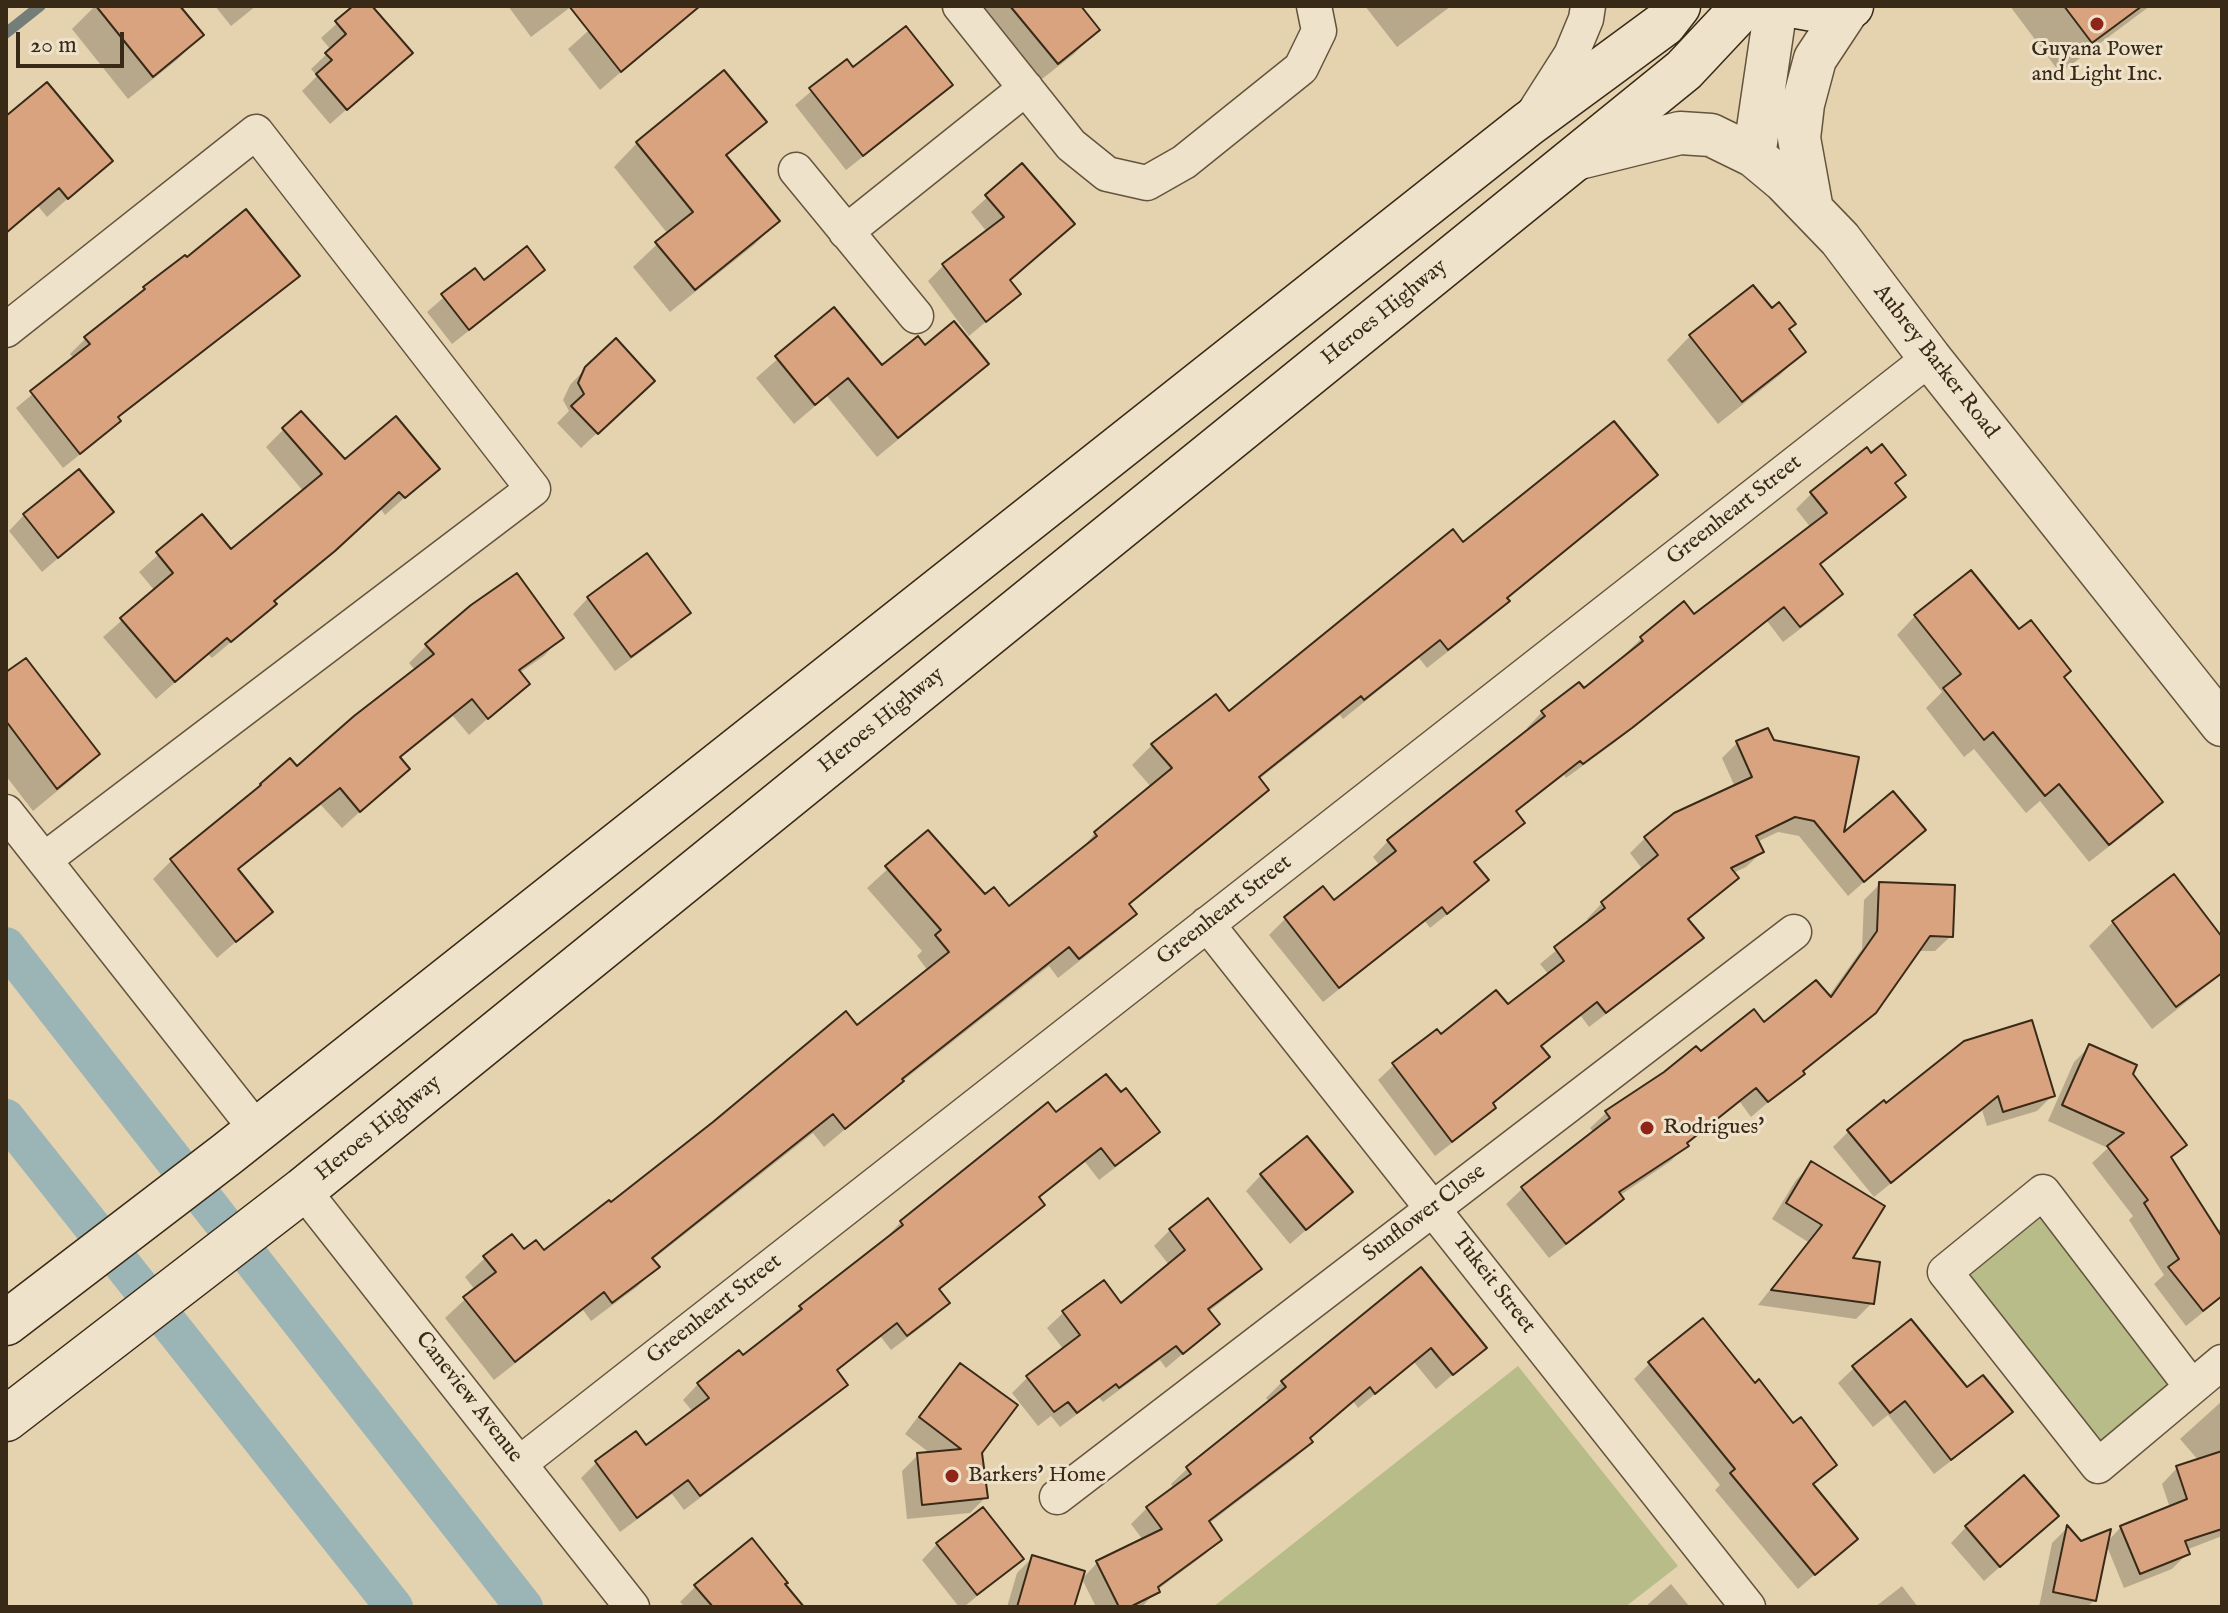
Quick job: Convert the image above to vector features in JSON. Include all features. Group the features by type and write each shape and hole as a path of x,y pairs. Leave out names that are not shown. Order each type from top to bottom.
{"main road":[{"path":"6,1323 242,1142 1528,124 1664,24 1678,6"},
{"name":"Heroes Highway","path":"6,1419 303,1190 1575,159 1684,70 1744,6"},
{"path":"1797,6 1825,11 1850,6"}],"street":[{"path":"960,6 1071,145 1107,174 1147,183 1184,162 1301,68 1319,31 1314,6"},
{"path":"1528,124 1571,55 1588,6"},
{"path":"1754,156 1776,6"},
{"path":"1812,210 1799,138 1803,104 1815,59 1850,6"},
{"path":"846,232 1026,88"},
{"path":"6,330 256,132 533,489 44,860"},
{"name":"Aubrey Barker Road","path":"1575,159 1680,133 1711,135 1754,156 1784,181 1840,239 1930,358 2222,725"},
{"path":"796,170 916,316"},
{"name":"Greenheart Street","path":"519,1464 1930,358"},
{"path":"6,812 44,860 242,1142"},
{"name":"Tukeit Street","path":"1207,924 1748,1607"},
{"name":"Sunflower Close","path":"1057,1497 1794,932"},
{"name":"Caneview Avenue","path":"303,1190 632,1607"},
{"path":"2191,1386 2043,1192 1945,1272 2098,1466 2222,1362"}],"green space":[{"path":"2042,1213 2177,1383 2101,1445 1966,1275"},
{"path":"1518,1366 1678,1566 1625,1607 1213,1607"}],"building":[{"path":"96,6 180,6 204,35 153,77"},
{"path":"353,6 372,6 413,53 347,110 316,74 332,60 325,53 346,34 335,21"},
{"path":"569,6 700,6 621,72"},
{"path":"1010,6 1081,6 1100,30 1058,64"},
{"name":"Guyana Power and Light Inc.","path":"2064,6 2142,6 2092,43"},
{"path":"906,26 953,85 863,156 809,88 847,59 853,67"},
{"path":"724,70 767,122 726,155 780,221 695,290 655,242 693,212 636,142"},
{"path":"47,82 113,161 68,199 59,188 6,233 6,116"},
{"path":"1022,163 1075,224 1010,280 1021,294 986,322 942,264 1004,217 985,195"},
{"path":"246,209 300,276 118,417 121,421 80,454 30,391 90,344 84,337 145,289 143,287 185,255 187,257"},
{"path":"527,246 545,270 469,330 441,294 475,268 484,280"},
{"path":"1753,285 1772,308 1779,302 1796,324 1789,329 1806,352 1742,402 1689,335"},
{"path":"834,307 882,365 918,336 925,345 954,321 989,364 898,438 848,378 815,405 775,356"},
{"path":"616,338 655,381 598,434 571,406 584,394 578,383 585,367"},
{"path":"301,411 345,459 396,416 440,469 405,498 399,492 335,551 274,601 277,604 231,642 227,638 175,682 120,618 173,573 156,552 202,514 231,549 322,474 282,428"},
{"path":"1614,421 1658,475 1448,650 1440,640 1364,700 1361,696 1259,777 1269,790 1129,904 1137,914 1079,959 1069,947 902,1079 904,1081 845,1129 833,1114 652,1258 660,1267 612,1303 604,1292 515,1362 463,1297 496,1272 483,1256 512,1234 524,1249 536,1240 544,1250 713,1122 846,1011 857,1025 949,952 935,935 941,930 885,866 928,830 985,894 994,887 1009,906 1097,836 1094,832 1172,768 1151,744 1216,694 1229,711 1453,529 1463,542"},
{"path":"1882,444 1906,475 1895,483 1906,497 1820,564 1843,594 1800,627 1784,607 1632,728 1583,764 1580,761 1516,811 1525,823 1474,862 1489,880 1447,914 1442,907 1339,988 1284,917 1323,886 1334,900 1396,851 1387,840 1545,716 1541,711 1579,682 1584,688 1643,641 1640,637 1684,601 1694,614 1827,513 1810,492 1867,447 1871,453"},
{"path":"79,469 114,512 58,558 23,514"},
{"path":"647,553 691,613 631,657 587,597"},
{"path":"1971,570 2019,629 2031,620 2071,671 2064,677 2163,802 2109,845 2059,784 2045,796 1993,732 1984,740 1943,688 1961,674 1914,615"},
{"path":"517,573 564,638 519,670 530,684 488,719 472,699 400,757 410,769 360,812 340,788 238,869 273,912 236,942 170,859 290,758 297,766 354,716 434,654 425,644 471,605"},
{"path":"26,658 100,754 57,789 6,721 6,672"},
{"path":"1768,728 1774,740 1859,757 1844,832 1893,791 1926,830 1864,882 1814,821 1795,817 1756,836 1764,852 1731,868 1739,878 1688,919 1704,938 1606,1013 1597,1002 1541,1046 1550,1057 1493,1103 1496,1108 1452,1142 1392,1063 1437,1029 1441,1034 1496,990 1508,1004 1564,961 1554,947 1605,908 1601,902 1658,855 1644,837 1674,813 1752,777 1736,741"},
{"path":"2174,874 2222,937 2222,973 2176,1007 2112,921"},
{"path":"1879,882 1955,885 1953,937 1930,936 1876,1013 1803,1071 1805,1074 1768,1102 1756,1088 1687,1143 1689,1146 1619,1192 1624,1199 1566,1244 1521,1187 1610,1118 1605,1111 1664,1072 1696,1046 1701,1051 1754,1009 1764,1022 1816,980 1831,997 1877,931"},
{"path":"2032,1020 2055,1096 2003,1112 1998,1096 1891,1183 1847,1130 1964,1041"},
{"path":"2089,1044 2137,1065 2133,1074 2187,1145 2171,1157 2222,1237 2222,1296 2203,1311 2168,1267 2179,1259 2144,1203 2148,1200 2107,1146 2124,1133 2062,1105"},
{"path":"1106,1074 1121,1092 1126,1088 1160,1132 1115,1166 1101,1148 1039,1197 1045,1205 939,1289 950,1303 907,1336 897,1323 837,1370 848,1385 700,1496 688,1480 637,1518 595,1461 636,1431 646,1445 709,1398 697,1383 739,1350 743,1355 802,1309 799,1306 903,1225 900,1221 1048,1102 1056,1112"},
{"path":"1307,1136 1353,1192 1306,1230 1260,1174"},
{"path":"1811,1161 1885,1206 1853,1258 1880,1262 1874,1304 1771,1290 1822,1225 1786,1203"},
{"path":"1208,1198 1262,1269 1208,1309 1220,1324 1183,1354 1176,1346 1119,1388 1116,1384 1077,1413 1068,1402 1054,1412 1026,1376 1080,1335 1062,1311 1104,1280 1121,1303 1185,1250 1169,1229"},
{"path":"1421,1267 1487,1348 1453,1375 1431,1348 1375,1394 1370,1387 1310,1438 1313,1442 1209,1521 1222,1540 1158,1587 1160,1592 1130,1607 1119,1607 1096,1561 1162,1529 1146,1507 1191,1474 1186,1467 1286,1387 1281,1381"},
{"path":"1703,1318 1755,1383 1759,1379 1793,1423 1801,1417 1837,1465 1813,1484 1858,1539 1815,1575 1730,1473 1735,1469 1648,1362"},
{"path":"1911,1319 1967,1387 1983,1375 2013,1412 1951,1460 1905,1401 1890,1413 1852,1366"},
{"path":"960,1363 1018,1405 982,1453 988,1498 922,1505 917,1453 961,1449 919,1417"},
{"path":"2222,1451 2222,1529 2185,1541 2190,1554 2140,1574 2120,1526 2187,1499 2176,1466"},
{"path":"2024,1475 2059,1516 2000,1567 1965,1526"},
{"path":"983,1507 1024,1559 977,1595 936,1543"},
{"path":"2067,1525 2081,1541 2111,1529 2096,1601 2053,1592"},
{"path":"752,1538 804,1607 713,1607 694,1585"},
{"path":"1032,1555 1085,1571 1074,1607 1017,1607"}],"waterway":[{"path":"6,33 40,6"},
{"path":"6,946 524,1607"},
{"path":"6,1118 394,1607"}],"place":[{"name":"Guyana Power and Light Inc.","path":"2097,24"},
{"name":"Rodrigues'","path":"1647,1128"},
{"name":"Barkers' Home","path":"952,1476"}]}
